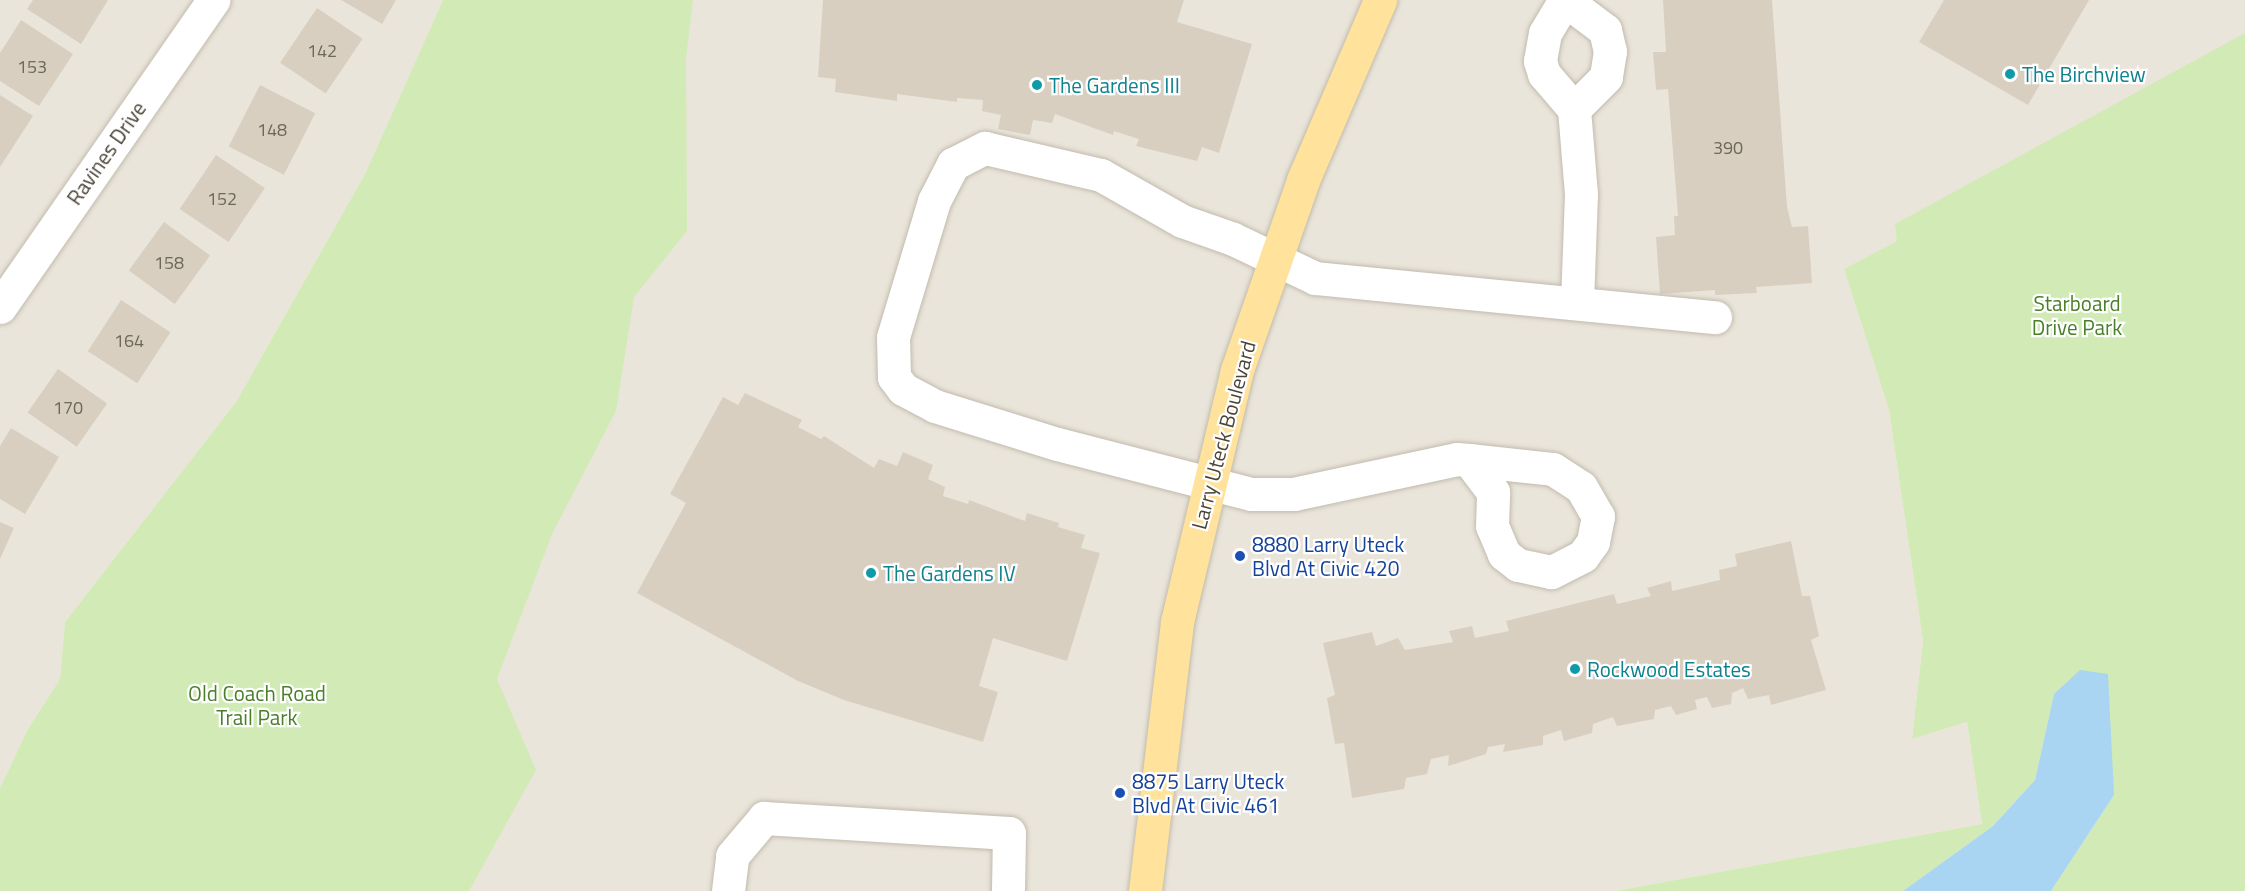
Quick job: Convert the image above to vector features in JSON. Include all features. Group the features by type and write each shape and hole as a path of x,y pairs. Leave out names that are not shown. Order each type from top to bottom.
{"main road":[{"name":"Larry Uteck Boulevard","path":"1144,891 1177,622 1208,483 1237,370 1274,260 1334,102 1380,0"}],"street":[{"name":"Ravines Drive","path":"0,307 213,0"},
{"path":"1574,109 1581,194 1577,303"},
{"path":"1469,460 1457,459 1294,494 1251,494 1057,444 935,406 903,389 894,377 891,359 898,320 934,201 953,164 985,148 1101,175 1182,221 1233,239 1315,278 1715,317"},
{"path":"728,891 732,856 764,818 1009,833 1008,891"}],"shaded area":[{"path":"0,0 443,0 365,174 236,402 65,622 60,679 28,729 0,788"},
{"path":"684,0 2245,0 2245,62 1844,269 1889,410 1923,641 1912,739 1967,722 1982,824 1615,891 373,891"}],"green space":[{"name":"Old Coach Road Trail Park","path":"443,0 693,0 686,58 687,231 634,297 616,411 552,534 497,679 536,770 469,891 0,891 0,788 28,729 60,679 65,622 236,402 365,174"},
{"name":"Starboard Drive Park","path":"2245,33 2245,891 2051,891 2114,795 2054,694 2035,780 1993,826 1903,891 1615,891 1982,824 1967,722 1912,739 1923,641 1889,410 1844,269 1897,241 1895,224"}],"water":[{"path":"2080,670 2108,674 2114,795 2051,891 1903,891 1993,826 2035,780 2054,694"}],"building":[{"path":"33,0 108,0 81,44 27,9"},
{"path":"341,0 396,0 382,24"},
{"name":"The Gardens III","path":"823,0 1184,0 1177,22 1252,44 1219,153 1202,147 1197,161 1136,146 1139,139 1114,131 1113,135 1055,114 1052,123 1033,120 1030,135 998,129 1001,115 982,111 983,100 957,98 957,102 897,94 897,101 835,92 836,79 818,77"},
{"path":"1663,0 1772,0 1787,207 1792,227 1808,226 1812,283 1756,287 1757,293 1715,295 1715,290 1660,294 1656,237 1675,235 1674,216 1678,216 1668,89 1656,90 1653,52 1666,52"},
{"name":"The Birchview","path":"1944,0 2089,0 2028,105 1919,42"},
{"path":"317,8 363,39 326,93 280,63"},
{"path":"21,20 73,54 39,106 0,81 0,53"},
{"path":"260,85 315,113 284,175 229,146"},
{"path":"0,95 33,116 0,167"},
{"path":"216,155 265,188 229,242 180,209"},
{"path":"164,222 210,256 175,304 129,271"},
{"path":"121,300 170,332 137,383 88,351"},
{"path":"58,369 107,403 77,447 28,412"},
{"name":"The Gardens IV","path":"745,393 802,420 798,427 821,439 824,436 874,468 879,459 897,466 903,452 933,465 928,479 945,487 943,496 968,504 969,500 1025,521 1027,513 1059,523 1058,527 1085,535 1081,548 1100,553 1067,661 993,638 979,686 998,692 983,742 844,700 798,681 637,593 686,503 670,494 723,397 738,405"},
{"path":"11,428 59,457 25,514 0,499 0,446"},
{"path":"0,522 14,528 0,559"},
{"name":"Rockwood Estates","path":"1791,541 1802,596 1810,596 1819,636 1811,640 1826,690 1771,705 1769,695 1748,699 1743,688 1732,693 1731,704 1712,708 1707,697 1695,700 1697,709 1676,715 1671,706 1655,710 1654,719 1617,726 1613,717 1593,724 1592,733 1564,741 1561,730 1543,736 1543,745 1503,752 1505,744 1488,747 1486,754 1448,766 1449,755 1431,759 1427,774 1406,778 1404,789 1352,798 1344,743 1335,744 1327,698 1335,695 1323,643 1372,632 1376,646 1398,638 1405,650 1453,642 1449,631 1472,626 1475,638 1509,631 1506,621 1614,594 1617,604 1651,596 1647,588 1671,581 1672,591 1720,580 1719,570 1737,566 1735,554"}],"place":[{"name":"The Birchview","path":"2010,74"},
{"name":"The Gardens III","path":"1037,85"},
{"name":"8880 Larry Uteck Blvd At Civic 420","path":"1240,556"},
{"name":"The Gardens IV","path":"871,573"},
{"name":"Rockwood Estates","path":"1575,669"},
{"name":"8875 Larry Uteck Blvd At Civic 461","path":"1120,793"}]}
